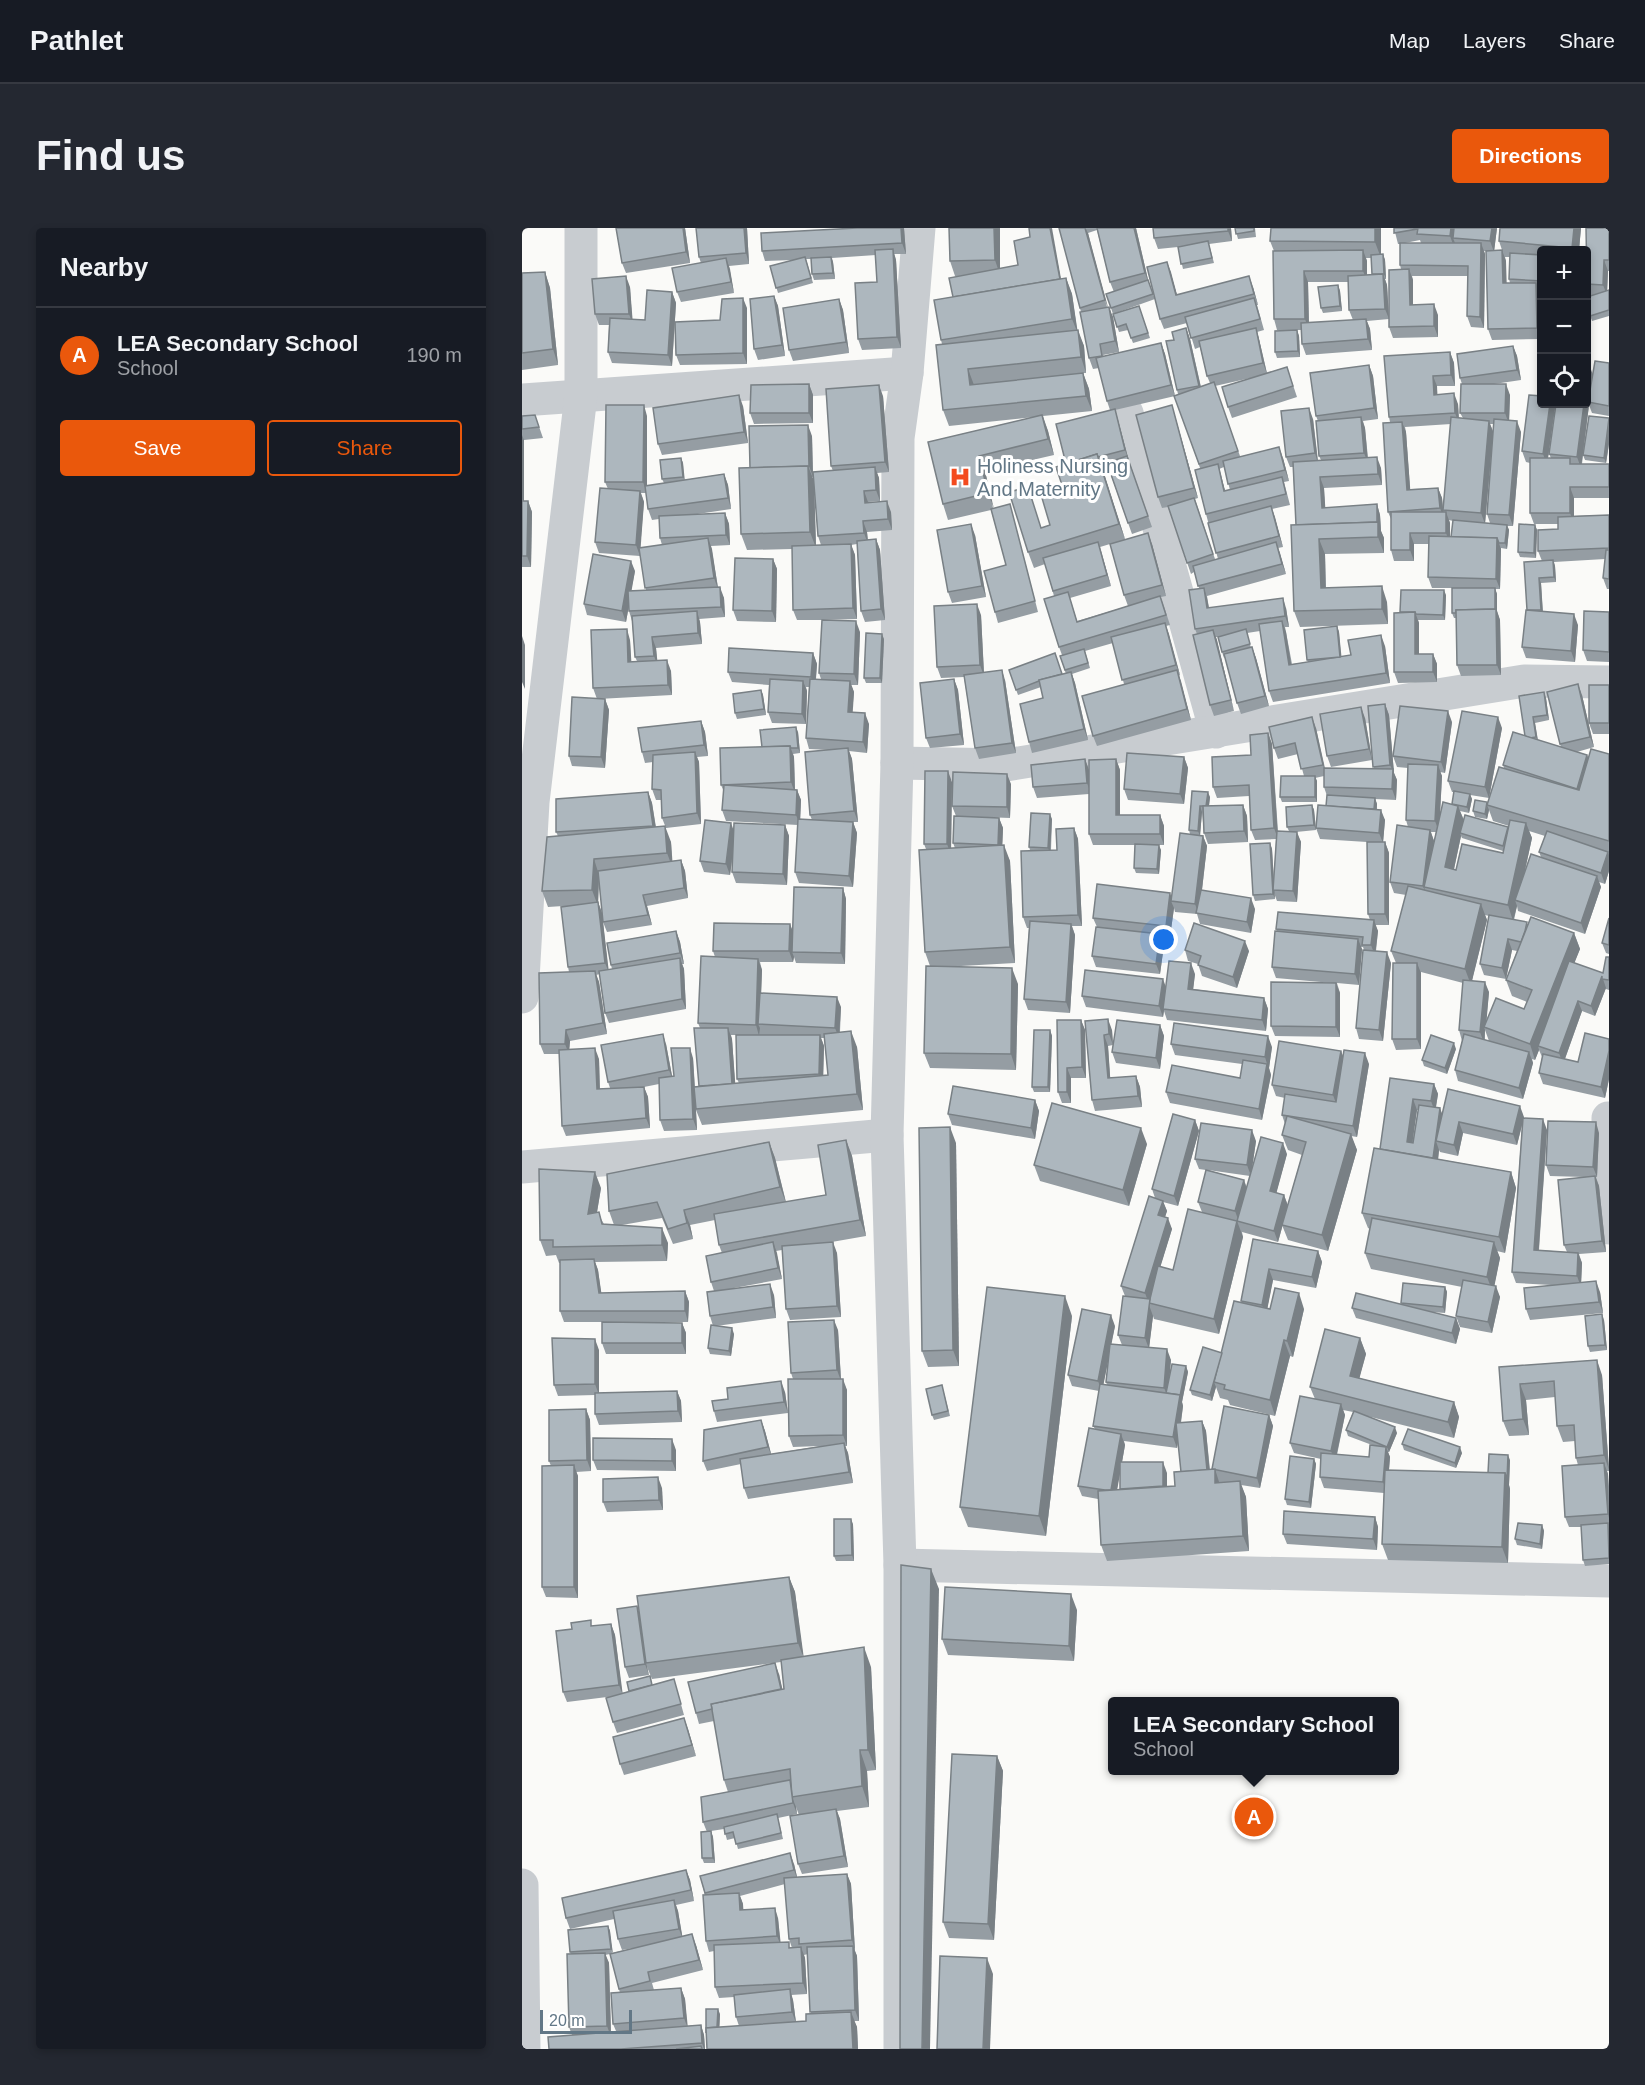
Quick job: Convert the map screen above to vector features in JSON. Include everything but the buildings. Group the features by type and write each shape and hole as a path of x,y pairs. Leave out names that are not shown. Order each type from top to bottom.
{"street":[{"path":"522,997 533,802 581,395 581,228"},
{"path":"900,2049 900,1565 887,1135 897,763 898,438 907,373 919,228"},
{"path":"522,400 907,373"},
{"path":"1127,413 1216,732"},
{"path":"897,763 1006,765 1524,681 1609,682"},
{"path":"1608,1118 1609,1228"},
{"path":"522,1167 887,1135"},
{"path":"900,1565 1609,1581"},
{"path":"522,1885 524,2049"}],"place":[{"name":"Holiness Nursing And Maternity","path":"960,477"},
{"name":"LEA Secondary School","path":"1254,1817"}]}
